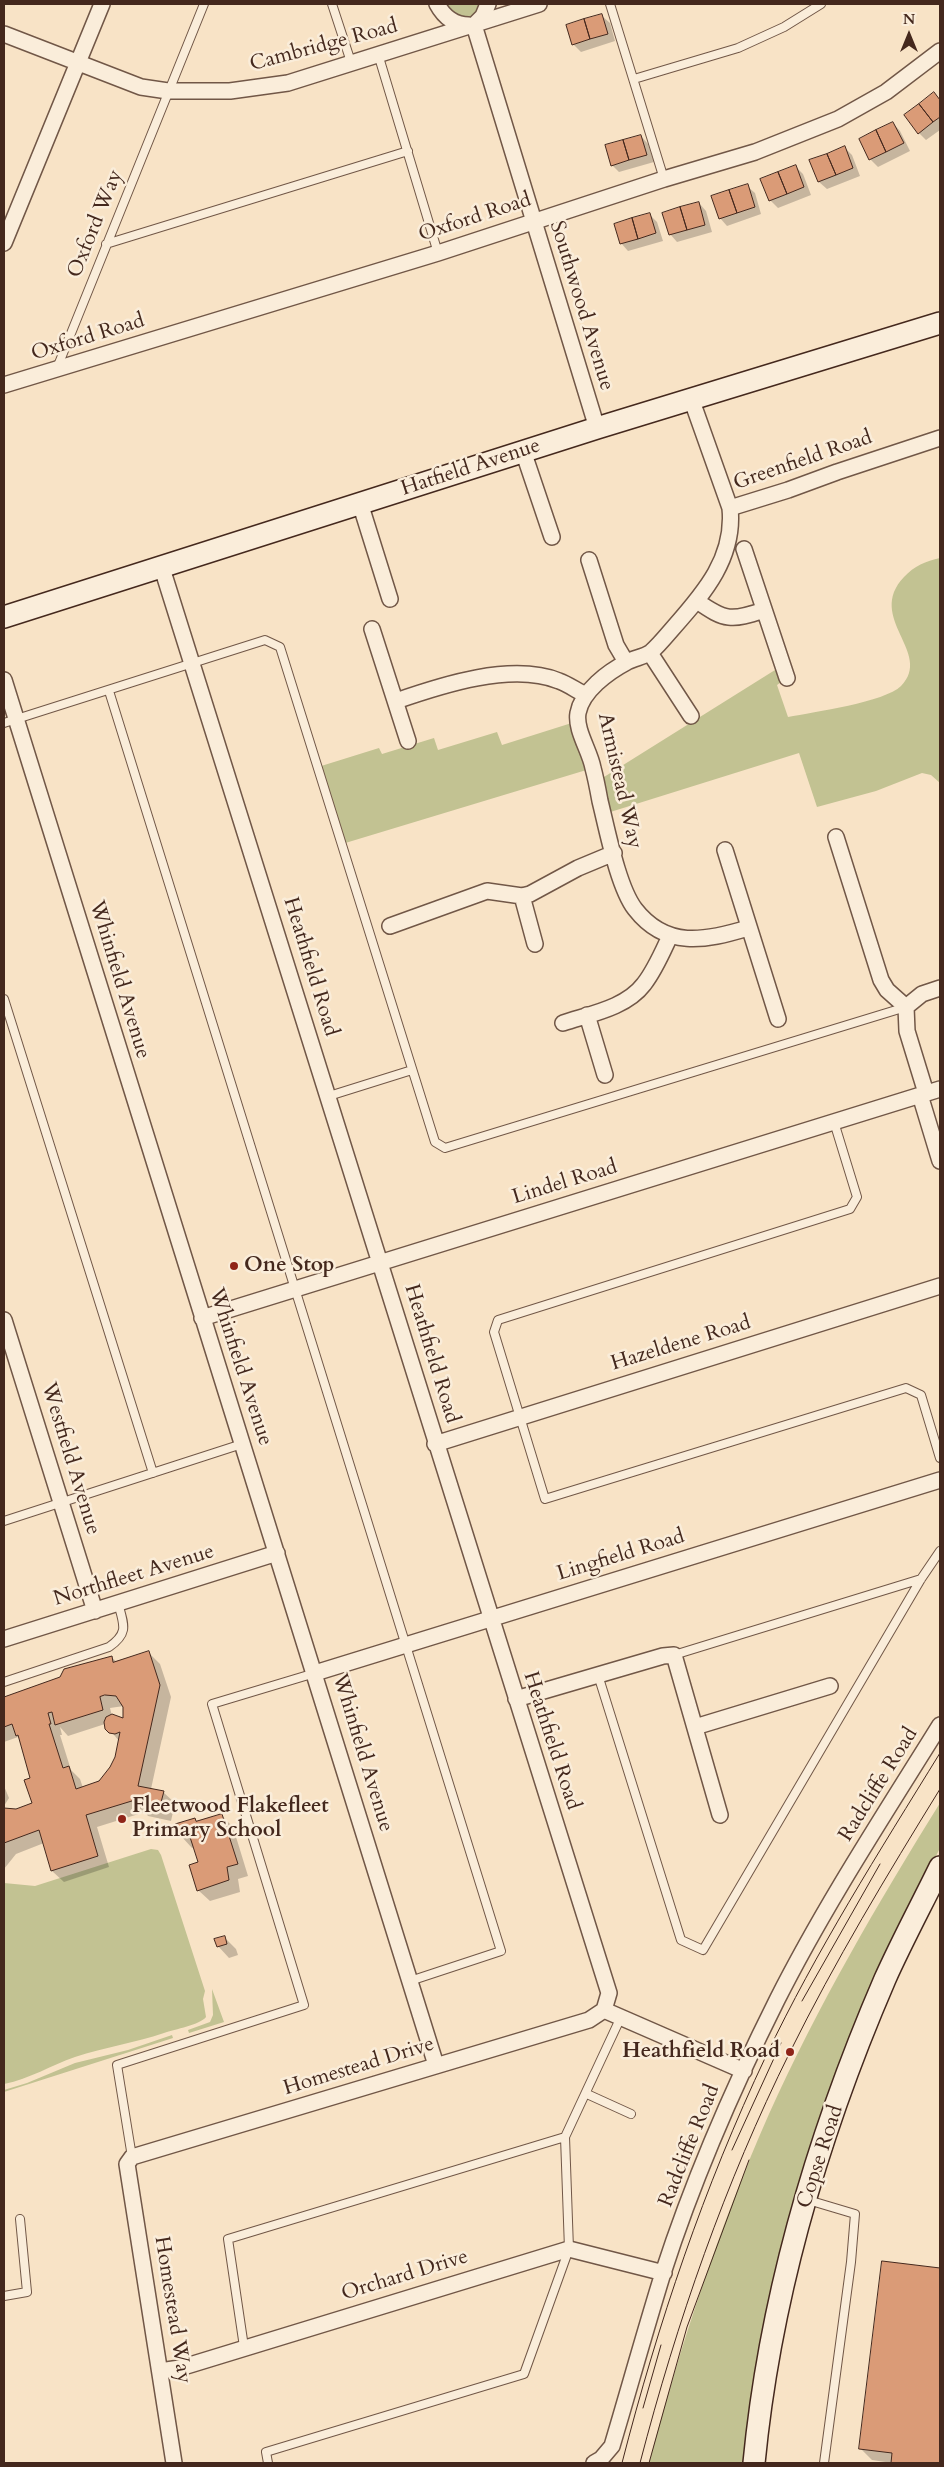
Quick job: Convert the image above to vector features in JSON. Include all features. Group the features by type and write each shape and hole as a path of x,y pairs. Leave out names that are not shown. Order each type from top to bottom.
{"street":[{"path":"4,243 102,4"},
{"path":"437,4 445,16 452,21 474,24 484,16 488,4"},
{"name":"Cambridge Road","path":"4,34 141,87 168,91 230,91 288,82 539,4"},
{"name":"Southwood Avenue","path":"474,24 597,428"},
{"name":"Oxford Road","path":"4,385 438,253 664,179 754,152 838,119 886,92 940,51"},
{"name":"Hatfield Avenue","path":"4,617 523,451 940,323"},
{"name":"Greenfield Road","path":"692,400 730,508 940,438"},
{"path":"523,451 552,537"},
{"path":"360,504 390,599"},
{"name":"Armistead Way","path":"730,508 731,535 712,580 697,601 650,653 626,662 598,683 586,695 578,713 578,722 593,768 614,853 632,905 642,918 655,929 670,936 690,939 704,938 748,928"},
{"path":"744,549 787,678"},
{"path":"589,560 616,644 626,662"},
{"name":"Heathfield Road","path":"162,565 381,1263 489,1618 608,1993 604,2010"},
{"path":"697,601 713,613 728,619 764,610"},
{"path":"372,629 408,741"},
{"path":"650,653 691,716"},
{"path":"396,701 426,690 493,675 527,674 558,680 586,695"},
{"name":"Whinfield Avenue","path":"4,680 10,721 277,1553 436,2066"},
{"path":"836,837 882,980 887,990 906,1006 907,1031 940,1161"},
{"path":"725,850 778,1019"},
{"path":"390,926 487,891 522,896 542,890 578,868 614,853"},
{"path":"522,896 535,944"},
{"path":"563,1023 614,1006 633,995 651,974 670,936"},
{"path":"906,1006 922,994 940,988"},
{"path":"587,1015 605,1075"},
{"name":"Lindel Road","path":"202,1318 940,1089"},
{"name":"Hazeldene Road","path":"435,1444 940,1286"},
{"name":"Westfield Avenue","path":"4,1320 95,1611"},
{"name":"Lingfield Road","path":"315,1673 940,1480"},
{"name":"Northfleet Avenue","path":"4,1639 277,1553"},
{"path":"516,1699 663,1656 674,1655 720,1815"},
{"path":"695,1727 830,1686"},
{"name":"Radcliffe Road","path":"594,2463 601,2459 612,2446 664,2273 690,2198 777,1999 842,1885 940,1726"},
{"name":"Copse Road","path":"754,2463 784,2280 806,2199 835,2110 886,1979 940,1867"},
{"path":"604,2010 744,2071"},
{"name":"Homestead Drive","path":"129,2161 589,2020 604,2010"},
{"name":"Homestead Way","path":"129,2161 174,2463"},
{"path":"570,2249 664,2273"},
{"name":"Orchard Drive","path":"160,2371 180,2368 570,2249"}],"lane":[{"name":"Oxford Way","path":"57,370 204,4"},
{"path":"332,4 351,62"},
{"path":"610,4 664,179"},
{"path":"634,79 738,48 784,27 821,4"},
{"path":"378,54 438,253"},
{"path":"106,244 408,151"},
{"path":"10,721 265,640 280,646 435,1142 445,1148 906,1006"},
{"path":"109,691 408,1645 501,1951 410,1981"},
{"path":"4,999 153,1473"},
{"path":"329,1096 412,1070"},
{"path":"834,1122 857,1197 850,1209 498,1320 494,1332 545,1498 906,1388 921,1395 940,1458"},
{"path":"4,1520 242,1444"},
{"path":"598,1675 681,1940 703,1950 940,1551"},
{"path":"674,1655 922,1579"},
{"path":"4,1682 109,1647 120,1640 124,1630 118,1604"},
{"path":"129,2161 117,2066 304,2005 212,1704 315,1673"},
{"path":"268,2463 266,2452 524,2374 570,2249 565,2136 587,2094 620,2018"},
{"path":"587,2094 631,2114"},
{"path":"244,2347 228,2239 565,2136"},
{"path":"806,2199 855,2214 851,2262 824,2463"},
{"path":"4,2296 27,2292 20,2219"}],"green space":[{"path":"437,4 488,4 474,25"},
{"path":"940,558 940,783 931,775 922,773 876,791 817,807 799,753 604,814 596,782 783,665 787,678 777,685 788,717 865,702 893,692 901,686 909,674 910,661 895,621 892,607 894,592 904,577 916,567 925,562"},
{"path":"578,721 593,768 342,844 318,767 379,748 382,754 434,738 438,750 497,732 502,745"},
{"path":"940,1803 940,1848 871,1986 820,2115 754,2463 649,2463 674,2374 702,2286 734,2199 769,2114 828,1994 894,1878"},
{"path":"151,1849 158,1850 161,1855 205,1991 203,1999 206,2017 187,2026 142,2040 75,2057 23,2079 4,2084 4,1883 35,1886"},
{"path":"212,1989 224,2022 189,2033 188,2030 210,2022 213,2015"},
{"path":"172,2035 173,2038 4,2092 4,2090 27,2083 75,2063 128,2050"}],"building":[{"path":"602,14 608,34 590,39 584,19"},
{"path":"584,19 590,39 572,45 566,25"},
{"path":"934,92 940,100 940,117 933,122 919,104"},
{"path":"919,104 933,122 918,134 904,115"},
{"path":"893,122 904,143 886,152 876,130"},
{"path":"876,130 886,152 869,160 859,139"},
{"path":"641,135 647,155 629,160 623,140"},
{"path":"623,140 629,160 611,166 605,145"},
{"path":"845,146 853,168 836,175 827,154"},
{"path":"827,154 836,175 818,182 809,160"},
{"path":"796,165 804,187 787,194 778,172"},
{"path":"778,172 787,194 769,201 760,179"},
{"path":"748,184 755,207 737,213 729,190"},
{"path":"729,190 737,213 719,219 711,196"},
{"path":"699,202 705,225 687,230 680,207"},
{"path":"680,207 687,230 669,235 662,213"},
{"path":"650,213 656,233 638,239 632,218"},
{"path":"632,218 638,239 620,244 614,224"},
{"path":"149,1651 160,1685 138,1786 164,1791 159,1810 135,1804 135,1800 86,1815 98,1856 51,1871 39,1830 4,1843 4,1808 16,1809 32,1803 24,1780 30,1778 18,1735 16,1736 12,1724 4,1727 4,1697 60,1677 64,1669 112,1656 113,1662","holes":["105,1695 116,1696 123,1707 123,1718 112,1714 106,1717 104,1722 105,1729 109,1733 115,1734 120,1732 115,1757 99,1781 76,1789 69,1766 63,1768 49,1724 51,1724 48,1713 52,1712 55,1725 103,1710 100,1697"]},
{"path":"222,1814 238,1864 227,1867 229,1880 197,1891 189,1865 198,1862 189,1834 180,1837 175,1824 195,1818 196,1821"},
{"path":"225,1936 227,1944 217,1947 214,1939"},
{"path":"882,2261 940,2268 940,2463 891,2463 892,2453 859,2449"}],"tram line":[{"path":"622,2463 651,2359 684,2256 743,2105 785,2017 827,1940 940,1753"},
{"path":"640,2463 670,2357 704,2253 766,2101 843,1951 940,1789"},
{"path":"802,2001 880,1864"},
{"path":"732,2150 781,2043"},
{"path":"649,2463 687,2327 749,2160"},
{"path":"643,2408 661,2345"}],"place":[{"name":"One Stop","path":"234,1266"},
{"name":"Fleetwood Flakefleet Primary School","path":"122,1819"},
{"name":"Heathfield Road","path":"790,2052"}]}
